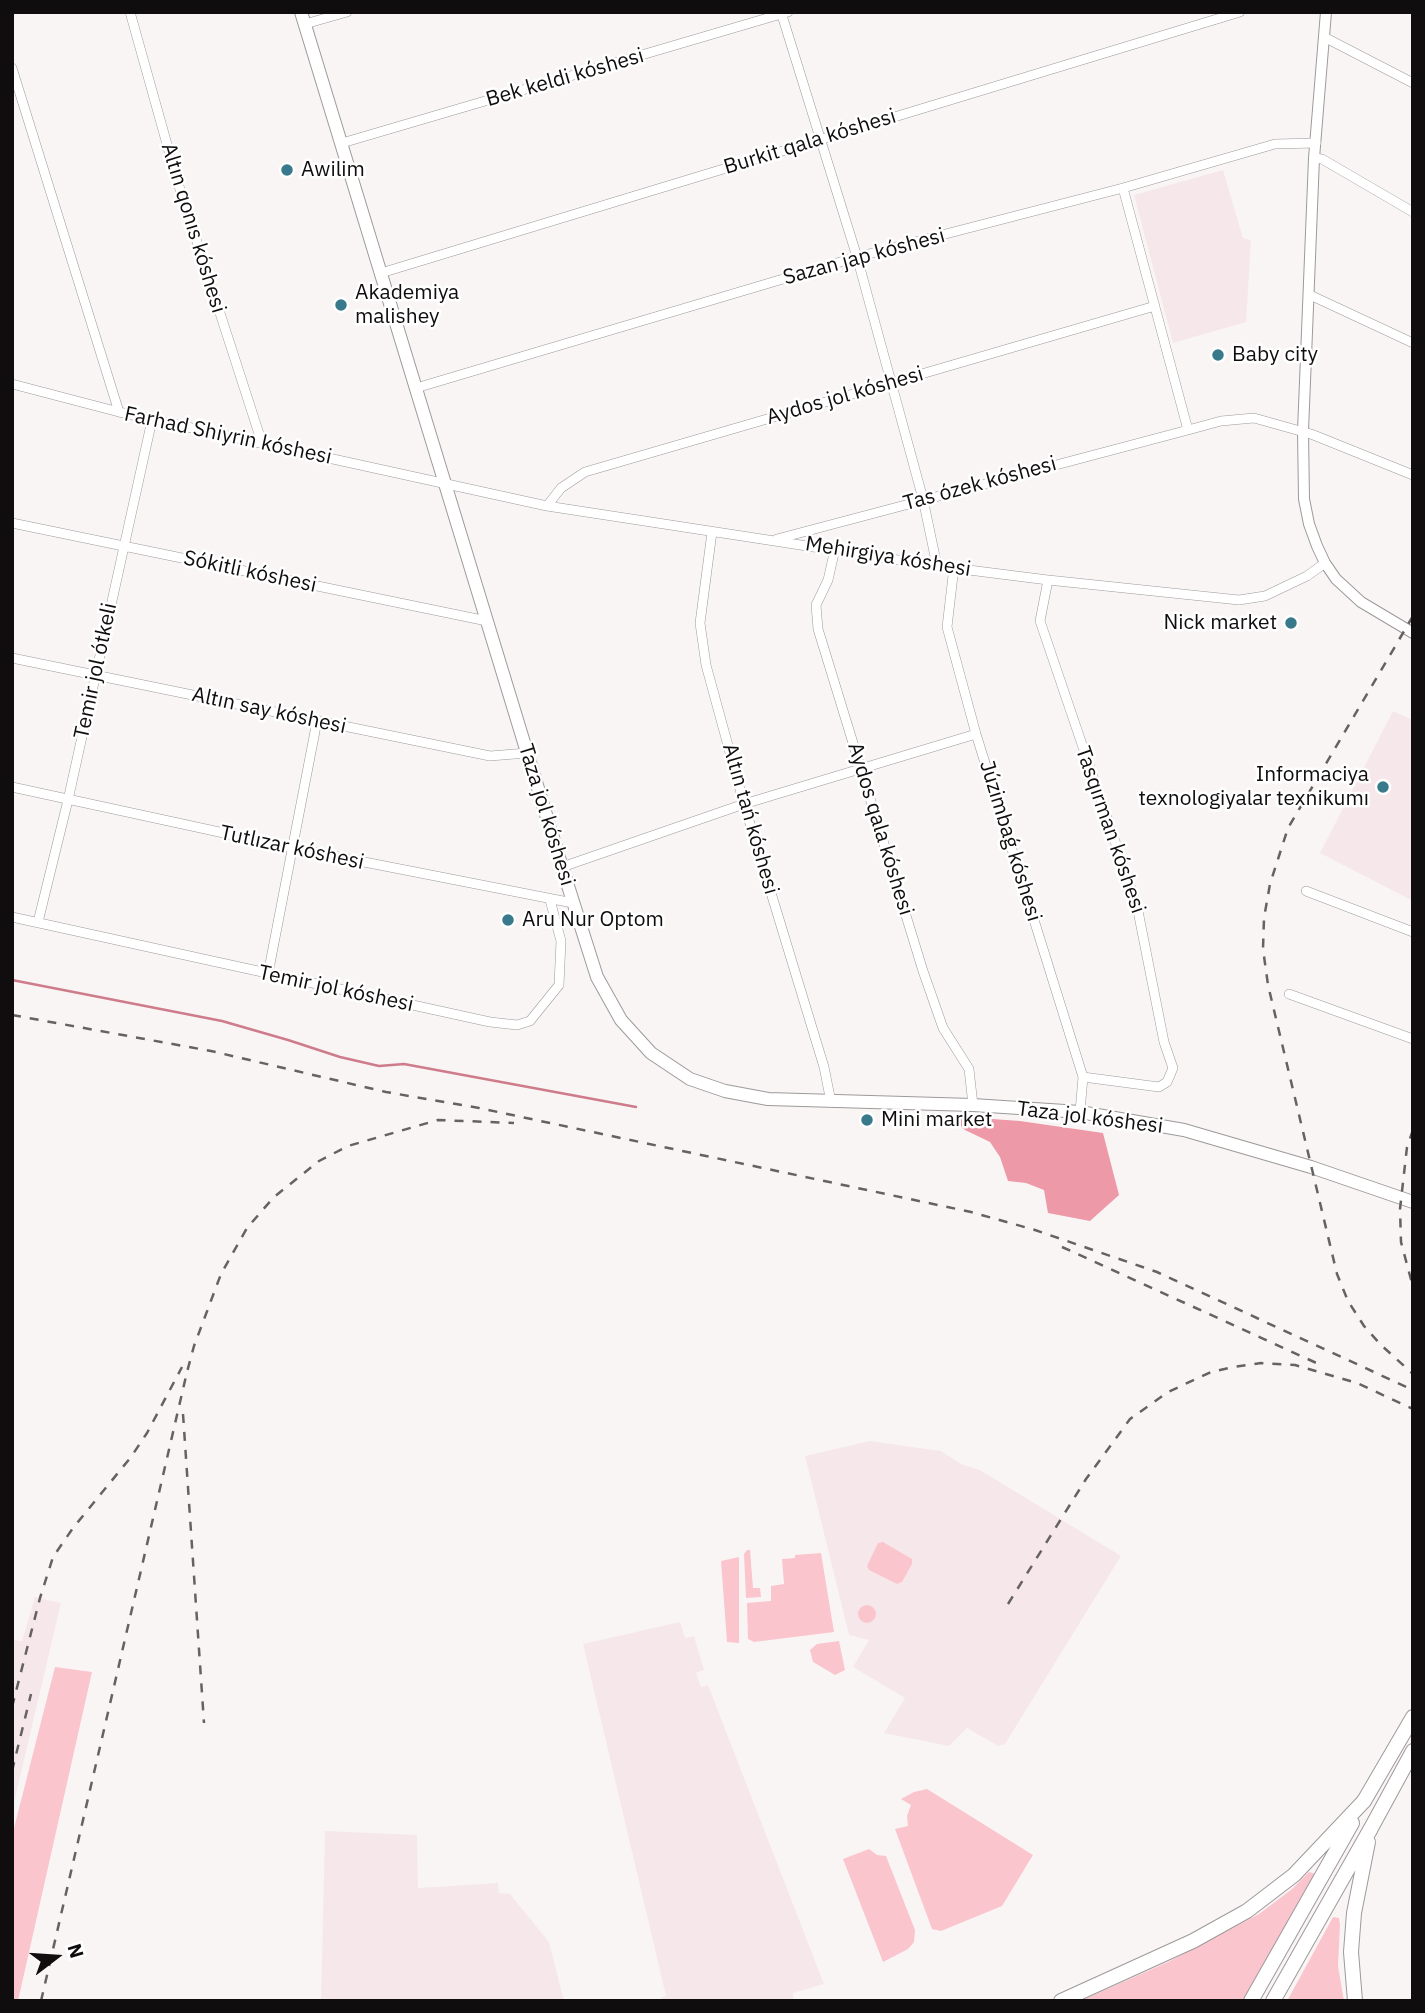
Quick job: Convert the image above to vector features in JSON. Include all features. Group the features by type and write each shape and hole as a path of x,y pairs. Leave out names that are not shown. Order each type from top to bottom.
{"main road":[{"name":"Taza jol kóshesi","path":"303,18 597,977 621,1020 651,1053 690,1079 724,1091 768,1100 973,1105 1080,1112 1184,1130 1311,1167 1413,1202"},
{"path":"1251,2001 1413,1717"},
{"path":"1273,2001 1413,1751"},
{"path":"1061,2001 1193,1941 1247,1911 1294,1875 1364,1801"},
{"path":"1355,2001 1351,1952 1354,1913 1370,1830"}],"street":[{"name":"Altın qonıs kóshesi","path":"130,12 177,180 262,443"},
{"path":"303,18 347,12"},
{"name":"Burkit qala kóshesi","path":"381,273 1240,12"},
{"path":"1326,12 1314,158 1303,431 1304,499 1309,524 1325,563 1336,579 1361,602 1413,633"},
{"path":"784,13 892,382 923,499 937,565"},
{"name":"Bek keldi kóshesi","path":"342,143 784,13"},
{"path":"1324,37 1413,83"},
{"path":"12,68 119,412"},
{"name":"Sazan jap kóshesi","path":"416,388 857,257 1123,188 1275,144 1316,143"},
{"path":"1314,158 1322,159 1413,212"},
{"path":"1123,188 1188,429"},
{"path":"1310,295 1413,343"},
{"name":"Aydos jol kóshesi","path":"547,506 561,488 585,472 1154,306"},
{"name":"Farhad Shiyrin kóshesi","path":"12,384 119,412 445,483"},
{"name":"Tas ózek kóshesi","path":"772,540 1221,421 1254,418 1303,431 1413,475"},
{"name":"Temir jol ótkeli","path":"38,922 68,800 152,419"},
{"name":"Mehirgiya kóshesi","path":"445,483 547,506 954,568 1239,600 1265,596 1307,576 1325,563"},
{"name":"Sókitli kóshesi","path":"12,523 487,621"},
{"name":"Altın tań kóshesi","path":"712,531 700,623 706,665 744,804 824,1067 831,1102"},
{"name":"Aydos qala kóshesi","path":"835,549 828,580 816,605 818,629 927,982 943,1028 968,1069 973,1105"},
{"name":"Júzimbaǵ kóshesi","path":"954,568 947,627 976,734 1083,1077 1080,1112"},
{"name":"Tasqırman kóshesi","path":"1048,580 1040,621 1137,906 1164,1042 1173,1068 1167,1082 1159,1087 1083,1077"},
{"name":"Altın say kóshesi","path":"12,658 490,757 527,753"},
{"path":"268,974 317,721"},
{"path":"562,867 744,804 976,734"},
{"name":"Tutlızar kóshesi","path":"12,787 293,848 573,903"},
{"path":"1306,891 1413,932"},
{"name":"Temir jol kóshesi","path":"12,917 490,1022 517,1025 530,1021 559,985 561,942 550,900"},
{"path":"1289,994 1413,1039"}],"shaded area":[{"path":"1223,170 1243,238 1251,240 1246,322 1173,343 1134,195"},
{"name":"Informaciya texnologiyalar texnikumı","path":"1393,711 1413,720 1413,901 1320,853"},
{"path":"950,1116 1020,1121 1103,1133 1119,1195 1090,1221 1048,1213 1044,1190 1026,1183 1008,1181 1000,1157 990,1142 965,1130"},
{"path":"870,1441 941,1451 961,1464 980,1470 1121,1556 1005,1744 998,1746 967,1728 949,1746 884,1733 905,1698 853,1667 869,1640 849,1635 805,1456"},
{"path":"883,1542 912,1559 902,1582 897,1584 869,1570 867,1566 878,1543"},
{"path":"750,1550 753,1588 760,1588 761,1597 746,1598 744,1554"},
{"path":"821,1553 834,1632 754,1642 748,1639 747,1603 771,1601 771,1586 784,1584 782,1559"},
{"path":"739,1557 739,1643 727,1642 721,1561"},
{"path":"35,1597 61,1603 12,1811 12,1640 22,1641"},
{"path":"863,1605 871,1605 876,1614 874,1621 863,1623 858,1618 858,1610"},
{"path":"680,1622 685,1638 694,1636 704,1670 696,1673 701,1687 708,1685 824,1984 793,1993 794,2001 662,2001 661,1998 666,1996 583,1644"},
{"path":"839,1641 845,1670 835,1675 813,1662 810,1650 817,1644"},
{"path":"55,1667 92,1672 18,2001 12,2001 12,1836"},
{"path":"927,1789 1033,1855 1002,1906 941,1931 932,1929 895,1829 908,1826 907,1816 911,1805 901,1799"},
{"path":"325,1831 417,1835 418,1888 498,1883 499,1893 510,1894 549,1942 564,2001 321,2001"},
{"path":"869,1849 877,1855 886,1856 915,1930 914,1942 908,1949 883,1962 843,1859"},
{"path":"1309,1872 1316,1874 1247,2001 1080,2001 1168,1962 1259,1914"},
{"path":"1333,1917 1339,1918 1340,1925 1338,1966 1344,2001 1287,2001"}],"waterway":[{"path":"12,980 222,1021 379,1066 404,1064 636,1107"}],"railway":[{"path":"1413,616 1288,828 1270,884 1264,918 1263,949 1268,985 1337,1274 1348,1301 1364,1326 1413,1374"},
{"path":"12,1015 211,1051 386,1092 479,1108 971,1212 1035,1230 1157,1272 1413,1390"},
{"path":"41,2001 187,1372 221,1274 247,1228 274,1197 319,1161 348,1146 438,1120 514,1123"},
{"path":"1413,1130 1407,1147 1400,1209 1401,1242 1413,1287"},
{"path":"1062,1247 1323,1366"},
{"path":"1008,1604 1086,1479 1130,1419 1168,1392 1211,1372 1233,1367 1261,1363 1295,1365 1357,1383 1413,1409"},
{"path":"12,1707 53,1557 131,1457 182,1367"},
{"path":"183,1414 204,1723"},
{"path":"12,1771 31,1694"}],"place":[{"name":"Awilim","path":"287,170"},
{"name":"Akademiya malishey","path":"341,305"},
{"name":"Baby city","path":"1218,355"},
{"name":"Nick market","path":"1291,623"},
{"name":"Informaciya texnologiyalar texnikumı","path":"1383,787"},
{"name":"Aru Nur Optom","path":"508,920"},
{"name":"Mini market","path":"867,1120"}]}
